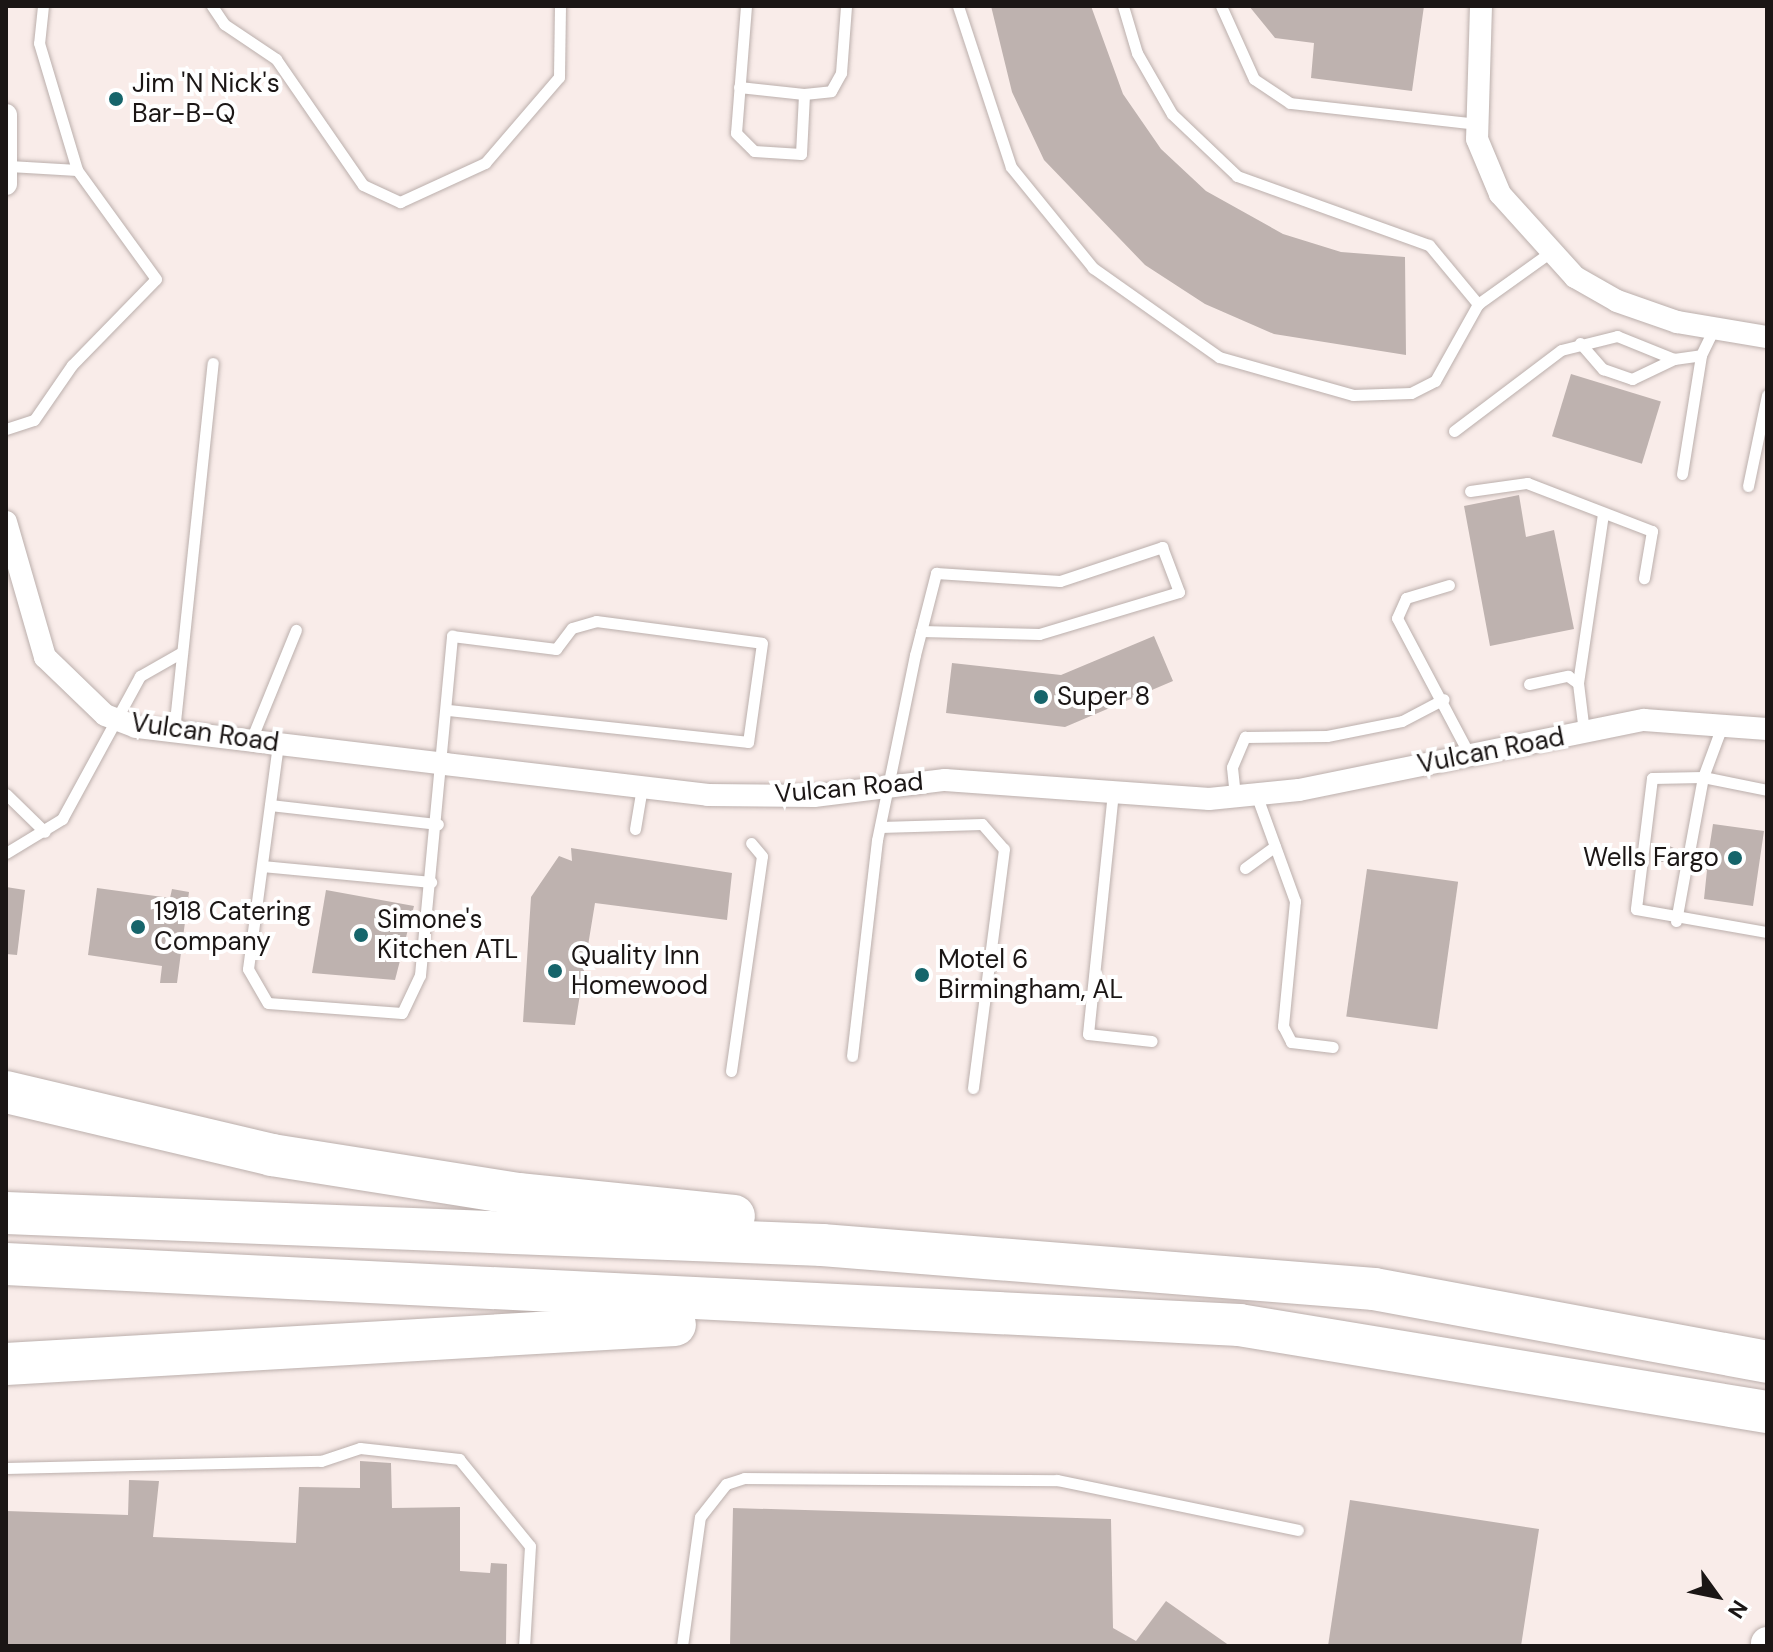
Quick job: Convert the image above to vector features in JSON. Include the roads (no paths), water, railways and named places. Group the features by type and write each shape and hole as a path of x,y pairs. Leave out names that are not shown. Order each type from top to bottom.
{"highway":[{"path":"6,1092 272,1155 518,1194 745,1217 822,1245"},
{"path":"6,1213 822,1245 1374,1289 1767,1362"},
{"path":"6,1264 1239,1325 1767,1412"},
{"path":"6,1364 622,1323 1123,1337 1239,1325"}],"street":[{"path":"1481,6 1477,124 1500,194 1575,277 1617,301 1714,328 1767,337"},
{"path":"6,115 8,175"},
{"name":"Vulcan Road","path":"6,522 45,657 64,684 118,720 174,731 445,764 642,787 814,796 945,780 1113,792 1246,795 1470,756 1644,720 1767,729"}],"lane":[{"path":"6,429 34,420 72,365 156,279 77,170 39,43 43,6"},
{"path":"212,6 224,24 276,59 363,185 400,202 485,163 559,77 560,6"},
{"path":"746,6 736,133 754,151 801,154 804,94"},
{"path":"739,87 821,94 837,83 846,6"},
{"path":"958,6 1011,167 1093,268 1219,357 1353,395 1411,393 1435,381 1478,304 1552,251"},
{"path":"1123,6 1137,53 1172,114 1237,176 1429,245 1478,304"},
{"path":"1221,6 1254,79 1290,103 1477,124"},
{"path":"8,175 77,170"},
{"path":"1682,474 1701,355 1714,328"},
{"path":"1454,431 1580,343 1617,336 1674,359"},
{"path":"1580,343 1603,369 1632,379 1674,359 1701,355"},
{"path":"174,731 213,363"},
{"path":"1748,486 1767,395"},
{"path":"1470,491 1527,483 1652,531 1644,578"},
{"path":"1584,732 1578,683 1603,513"},
{"path":"852,1056 880,827 921,631 936,573 1060,581 1162,547 1179,592 1039,634 921,631"},
{"path":"1449,585 1406,598 1397,618 1408,650 1444,699 1470,756"},
{"path":"278,744 248,969 268,1003 402,1013 420,975 445,764 447,710 452,636 556,649 572,628 596,621 762,643 748,742 447,710"},
{"path":"251,740 296,630"},
{"path":"6,853 45,832 69,810 140,676 182,652"},
{"path":"1529,684 1568,676 1578,683"},
{"path":"1333,1047 1291,1042 1283,1026 1295,901 1275,846 1232,767 1245,737 1327,736 1428,713 1444,699"},
{"path":"1690,847 1703,777 1722,726"},
{"path":"1767,790 1703,777 1652,778 1636,909 1676,921 1767,932"},
{"path":"635,829 642,787"},
{"path":"1113,792 1088,1034 1152,1041"},
{"path":"6,794 45,832"},
{"path":"270,805 438,824"},
{"path":"880,827 982,824 1004,849 973,1088"},
{"path":"731,1071 762,856 751,843"},
{"path":"1245,868 1275,846"},
{"path":"262,866 431,882"},
{"path":"1676,921 1686,866"},
{"path":"6,1468 321,1461 360,1448 459,1459 530,1546 524,1646"},
{"path":"682,1646 700,1517 726,1484 744,1478 1057,1480 1298,1530"}],"place":[{"name":"Jim 'N Nick's Bar-B-Q","path":"116,99"},
{"name":"Super 8","path":"1041,697"},
{"name":"Wells Fargo","path":"1735,858"},
{"name":"1918 Catering Company","path":"138,927"},
{"name":"Simone's Kitchen ATL","path":"361,935"},
{"name":"Quality Inn Homewood","path":"555,971"},
{"name":"Motel 6 Birmingham, AL","path":"922,975"}]}
